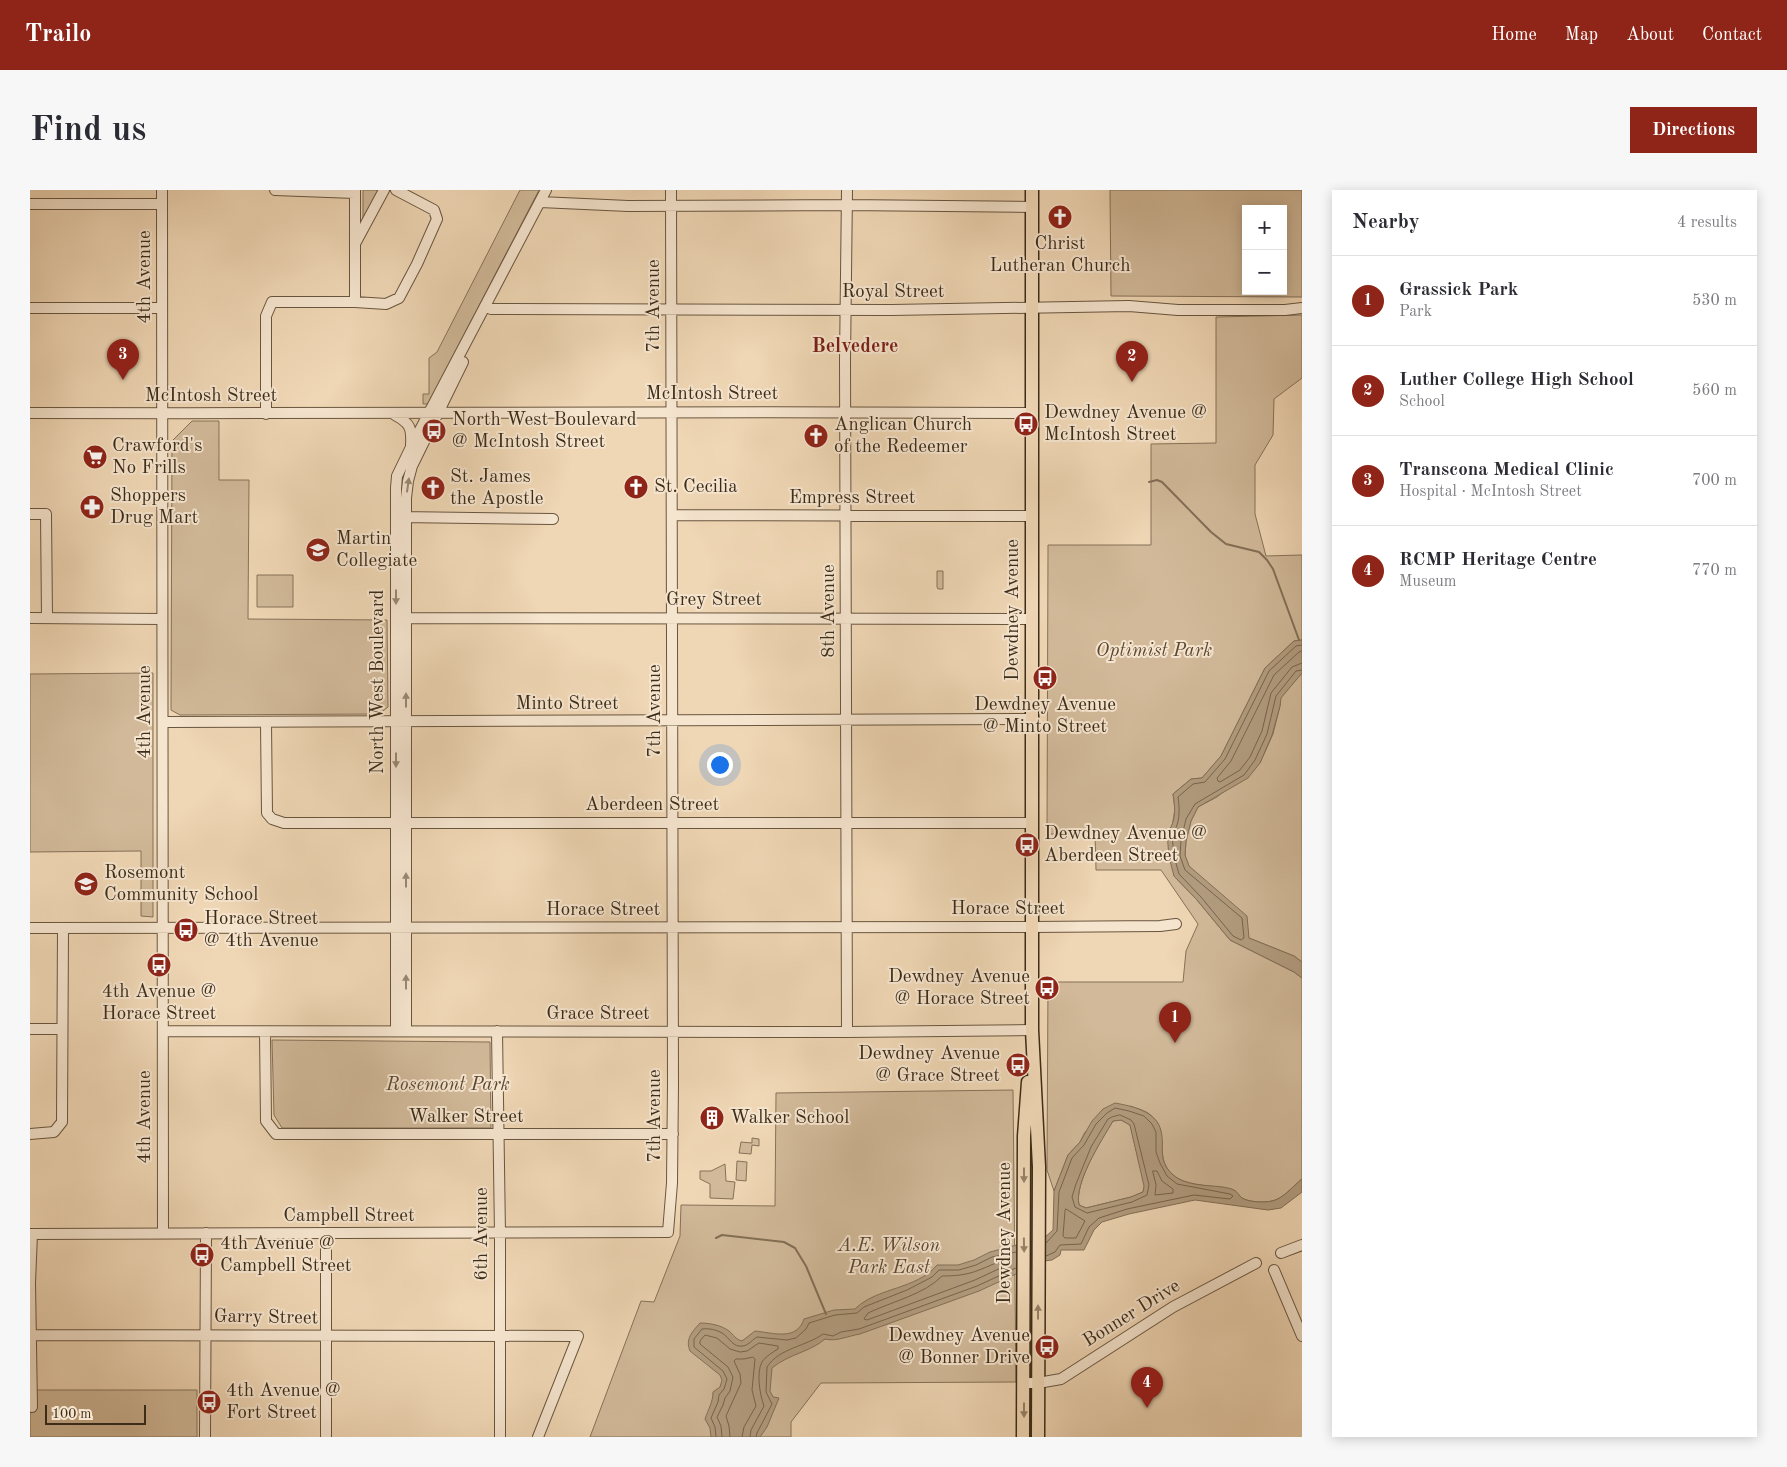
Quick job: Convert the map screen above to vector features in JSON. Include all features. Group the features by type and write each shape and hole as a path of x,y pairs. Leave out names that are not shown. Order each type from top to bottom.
{"main road":[{"name":"Dewdney Avenue","path":"1032,190 1032,1030 1039,1167 1038,1437"},
{"name":"Dewdney Avenue","path":"1023,1437 1024,1136 1032,1030"}],"street":[{"name":"4th Avenue","path":"162,190 162,1233"},
{"path":"275,190 355,191 355,302"},
{"path":"355,245 384,190"},
{"path":"266,414 266,316 272,302 386,304 399,298 438,219 434,210 396,190"},
{"name":"North West Boulevard","path":"401,517 412,466 433,413 542,202 546,190"},
{"name":"North West Boulevard","path":"542,202 551,190"},
{"name":"7th Avenue","path":"668,1232 672,1183 671,190"},
{"name":"8th Avenue","path":"846,190 846,1032"},
{"path":"542,202 628,206 846,205 1032,207"},
{"path":"30,204 162,204"},
{"name":"Royal Street","path":"488,307 846,309 1129,306 1178,310 1302,308"},
{"path":"30,308 162,308"},
{"name":"McIntosh Street","path":"30,413 1032,413"},
{"path":"392,413 405,420 412,432 411,446"},
{"name":"North West Boulevard","path":"401,1031 401,517 397,476 411,446 433,413"},
{"path":"30,514 46,514 47,618"},
{"name":"Empress Street","path":"672,516 1032,516"},
{"path":"401,517 554,519"},
{"path":"30,618 162,619"},
{"name":"Grey Street","path":"401,618 1032,619"},
{"name":"Minto Street","path":"163,722 1032,719"},
{"name":"Aberdeen Street","path":"266,723 267,813 272,819 284,823 1032,824"},
{"name":"Horace Street","path":"30,928 1032,927 1160,926 1176,924"},
{"path":"30,1134 54,1132 62,1122 63,929"},
{"path":"30,1029 62,1029"},
{"name":"Grace Street","path":"163,1032 846,1032 1032,1030"},
{"name":"6th Avenue","path":"497,1031 500,1437"},
{"name":"Walker Street","path":"265,1032 266,1121 276,1134 672,1134"},
{"name":"Campbell Street","path":"31,1234 668,1232"},
{"path":"205,1437 206,1233"},
{"path":"326,1233 326,1437"},
{"path":"31,1234 32,1407"},
{"path":"1281,1253 1302,1245"},
{"name":"Bonner Drive","path":"1024,1383 1038,1383 1061,1379 1173,1307 1256,1263"},
{"path":"1274,1270 1302,1336"},
{"name":"Garry Street","path":"31,1335 578,1336 538,1437"}],"green space":[{"path":"363,190 378,190 363,219"},
{"path":"520,190 539,190 428,404 423,404 423,394 429,394 429,358 437,352"},
{"path":"1110,190 1302,190 1302,297 1111,296"},
{"name":"Optimist Park","path":"1302,315 1302,378 1274,399 1273,435 1255,465 1255,514 1266,556 1302,555 1302,640 1294,641 1265,668 1221,756 1202,778 1191,779 1173,794 1175,809 1172,827 1174,876 1197,900 1230,940 1294,972 1302,978 1302,1179 1280,1198 1265,1202 1245,1199 1240,1197 1234,1190 1184,1181 1172,1174 1166,1167 1163,1159 1161,1135 1155,1120 1148,1113 1130,1106 1085,1132 1080,1142 1068,1155 1054,1191 1047,1170 1048,982 1183,982 1186,951 1198,924 1161,870 1096,870 1095,834 1047,834 1048,545 1151,545 1151,444 1216,443 1216,317"},
{"path":"192,421 219,421 219,480 249,480 248,619 387,620 388,707 379,714 180,715 171,710 172,441"},
{"path":"937,571 943,571 943,589 938,589 937,587"},
{"path":"257,575 293,575 293,607 257,607"},
{"path":"153,673 153,917 141,916 141,851 30,852 30,674"},
{"path":"1302,673 1302,962 1294,956 1249,938 1204,881 1189,866 1185,856 1186,841 1191,821 1198,807 1217,797 1260,763 1273,734 1280,706 1280,698"},
{"name":"Rosemont Park","path":"272,1040 490,1042 491,1128 282,1128 274,1115"},
{"name":"A.E. Wilson Park East","path":"1013,1090 1016,1382 821,1383 791,1422 791,1437 590,1437 641,1301 654,1302 680,1236 681,1205 775,1206 776,1093"},
{"path":"1121,1120 1130,1125 1145,1186 1143,1192 1131,1197 1086,1208 1079,1205 1084,1174 1113,1121"},
{"path":"752,1138 759,1139 759,1146 752,1145 751,1154 739,1153 741,1142 752,1143"},
{"path":"737,1161 747,1162 746,1181 736,1180"},
{"path":"725,1164 726,1181 735,1182 733,1199 710,1198 710,1184 700,1179 700,1171 711,1171"},
{"path":"30,1390 197,1390 197,1437 30,1437"}],"water":[{"path":"1302,640 1302,673 1281,698 1272,735 1260,763 1248,778 1198,807 1191,821 1185,855 1189,866 1247,916 1249,938 1294,956 1302,962 1302,978 1294,972 1230,940 1197,900 1174,876 1169,857 1167,832 1174,819 1173,794 1191,779 1202,778 1221,756 1265,668 1294,641"},
{"path":"1115,1103 1149,1114 1159,1124 1162,1137 1162,1153 1167,1169 1183,1181 1231,1189 1236,1191 1242,1198 1256,1202 1276,1200 1302,1179 1302,1192 1281,1208 1268,1210 1195,1200 1129,1214 1102,1222 1094,1230 1084,1250 1061,1250 1060,1255 1052,1260 1044,1261 979,1291 860,1334 838,1339 825,1339 813,1347 785,1359 772,1368 770,1391 773,1397 779,1398 767,1427 760,1437 711,1437 710,1428 705,1419 713,1392 720,1387 722,1380 720,1375 690,1351 689,1339 700,1323 722,1327 742,1341 755,1331 777,1334 790,1333 801,1326 804,1319 834,1310 855,1309 874,1296 918,1279 937,1265 958,1265 990,1252 1044,1238 1053,1230 1054,1191 1068,1155 1080,1142 1092,1121 1103,1109","holes":["1121,1120 1130,1125 1144,1186 1143,1192 1131,1197 1086,1208 1079,1205 1084,1174 1113,1121"]}],"waterway":[{"path":"1149,482 1157,480 1162,482 1211,532 1226,544 1259,552 1267,560 1273,569 1299,640"},
{"path":"716,1238 722,1235 784,1242 795,1248 806,1266 826,1314"}],"place":[{"name":"Christ Lutheran Church","path":"1060,217"},
{"name":"Transcona Medical Clinic","path":"123,380"},
{"name":"Luther College High School","path":"1132,382"},
{"name":"Dewdney Avenue @ McIntosh Street","path":"1026,424"},
{"name":"North West Boulevard @ McIntosh Street","path":"434,431"},
{"name":"Anglican Church of the Redeemer","path":"816,436"},
{"name":"Crawford's No Frills","path":"95,457"},
{"name":"St. Cecilia","path":"636,487"},
{"name":"St. James the Apostle","path":"433,488"},
{"name":"Shoppers Drug Mart","path":"92,507"},
{"name":"Martin Collegiate","path":"318,550"},
{"name":"Dewdney Avenue @ Minto Street","path":"1045,678"},
{"name":"Dewdney Avenue @ Aberdeen Street","path":"1027,845"},
{"name":"Rosemont Community School","path":"86,884"},
{"name":"Horace Street @ 4th Avenue","path":"186,930"},
{"name":"4th Avenue @ Horace Street","path":"159,965"},
{"name":"Dewdney Avenue @ Horace Street","path":"1047,988"},
{"name":"Grassick Park","path":"1175,1043"},
{"name":"Dewdney Avenue @ Grace Street","path":"1018,1065"},
{"name":"Walker School","path":"712,1118"},
{"name":"4th Avenue @ Campbell Street","path":"202,1255"},
{"name":"Dewdney Avenue @ Bonner Drive","path":"1047,1347"},
{"name":"4th Avenue @ Fort Street","path":"209,1402"},
{"name":"RCMP Heritage Centre","path":"1147,1408"}],"district":[{"name":"Belvedere","path":"855,347"}]}
